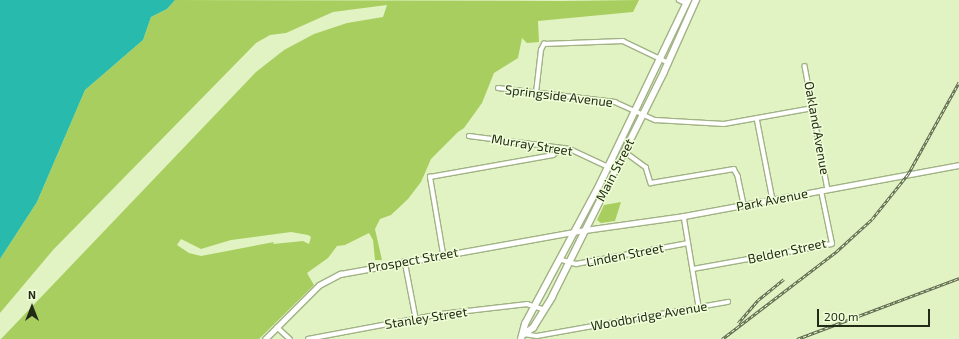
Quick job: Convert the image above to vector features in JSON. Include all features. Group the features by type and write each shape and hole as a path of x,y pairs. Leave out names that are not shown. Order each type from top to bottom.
{"highway":[{"name":"Main Street","path":"522,336 533,328 545,310 669,63 696,0"},
{"name":"Main Street","path":"522,336 525,324 562,260 661,59 687,2"}],"main road":[{"name":"Prospect Street","path":"265,339 320,285 331,278 352,271 585,230"}],"street":[{"path":"679,0 687,2"},
{"path":"536,93 542,46 622,41 669,63"},
{"name":"Oakland Avenue","path":"805,66 828,190"},
{"name":"Springside Avenue","path":"498,88 615,102 655,120 719,124 813,108"},
{"path":"757,118 773,200"},
{"name":"Murray Street","path":"469,136 563,148 578,152 615,170"},
{"path":"443,254 430,177 553,154 563,148"},
{"path":"625,152 646,167 651,183 734,169 738,176 744,206"},
{"name":"Park Avenue","path":"585,230 744,206 959,165"},
{"name":"Belden Street","path":"692,269 832,244 821,191"},
{"path":"684,216 699,307"},
{"name":"Linden Street","path":"562,260 576,264 688,243"},
{"path":"405,261 416,318"},
{"name":"Woodbridge Avenue","path":"522,336 537,336 728,302"},
{"path":"536,305 545,310"},
{"name":"Stanley Street","path":"308,339 416,318 536,305"},
{"path":"277,327 290,339"}],"green space":[{"path":"175,0 639,0 633,12 538,21 539,42 527,43 522,38 518,58 494,73 482,103 464,128 431,159 421,182 408,199 391,215 380,219 375,229 382,260 375,260 373,240 369,233 345,245 337,246 328,258 307,273 314,285 259,339 1,339 256,72 284,50 314,34 347,23 383,17 387,5 333,12 286,33 270,35 256,43 53,250 0,313 0,259 37,202 85,90 143,40 151,17 167,9","holes":["291,232 308,235 311,237 309,244 303,241 273,244 274,242 201,256 189,253 177,245 181,239 201,249 231,240"]},
{"path":"621,202 615,221 601,223 597,220 604,205"}],"water":[{"path":"0,0 175,0 167,9 151,17 143,40 85,90 37,202 0,259"}],"railway":[{"path":"722,339 837,251 872,219 908,174 959,82"},
{"path":"797,339 959,278"},
{"path":"738,323 758,300 784,279"}]}
